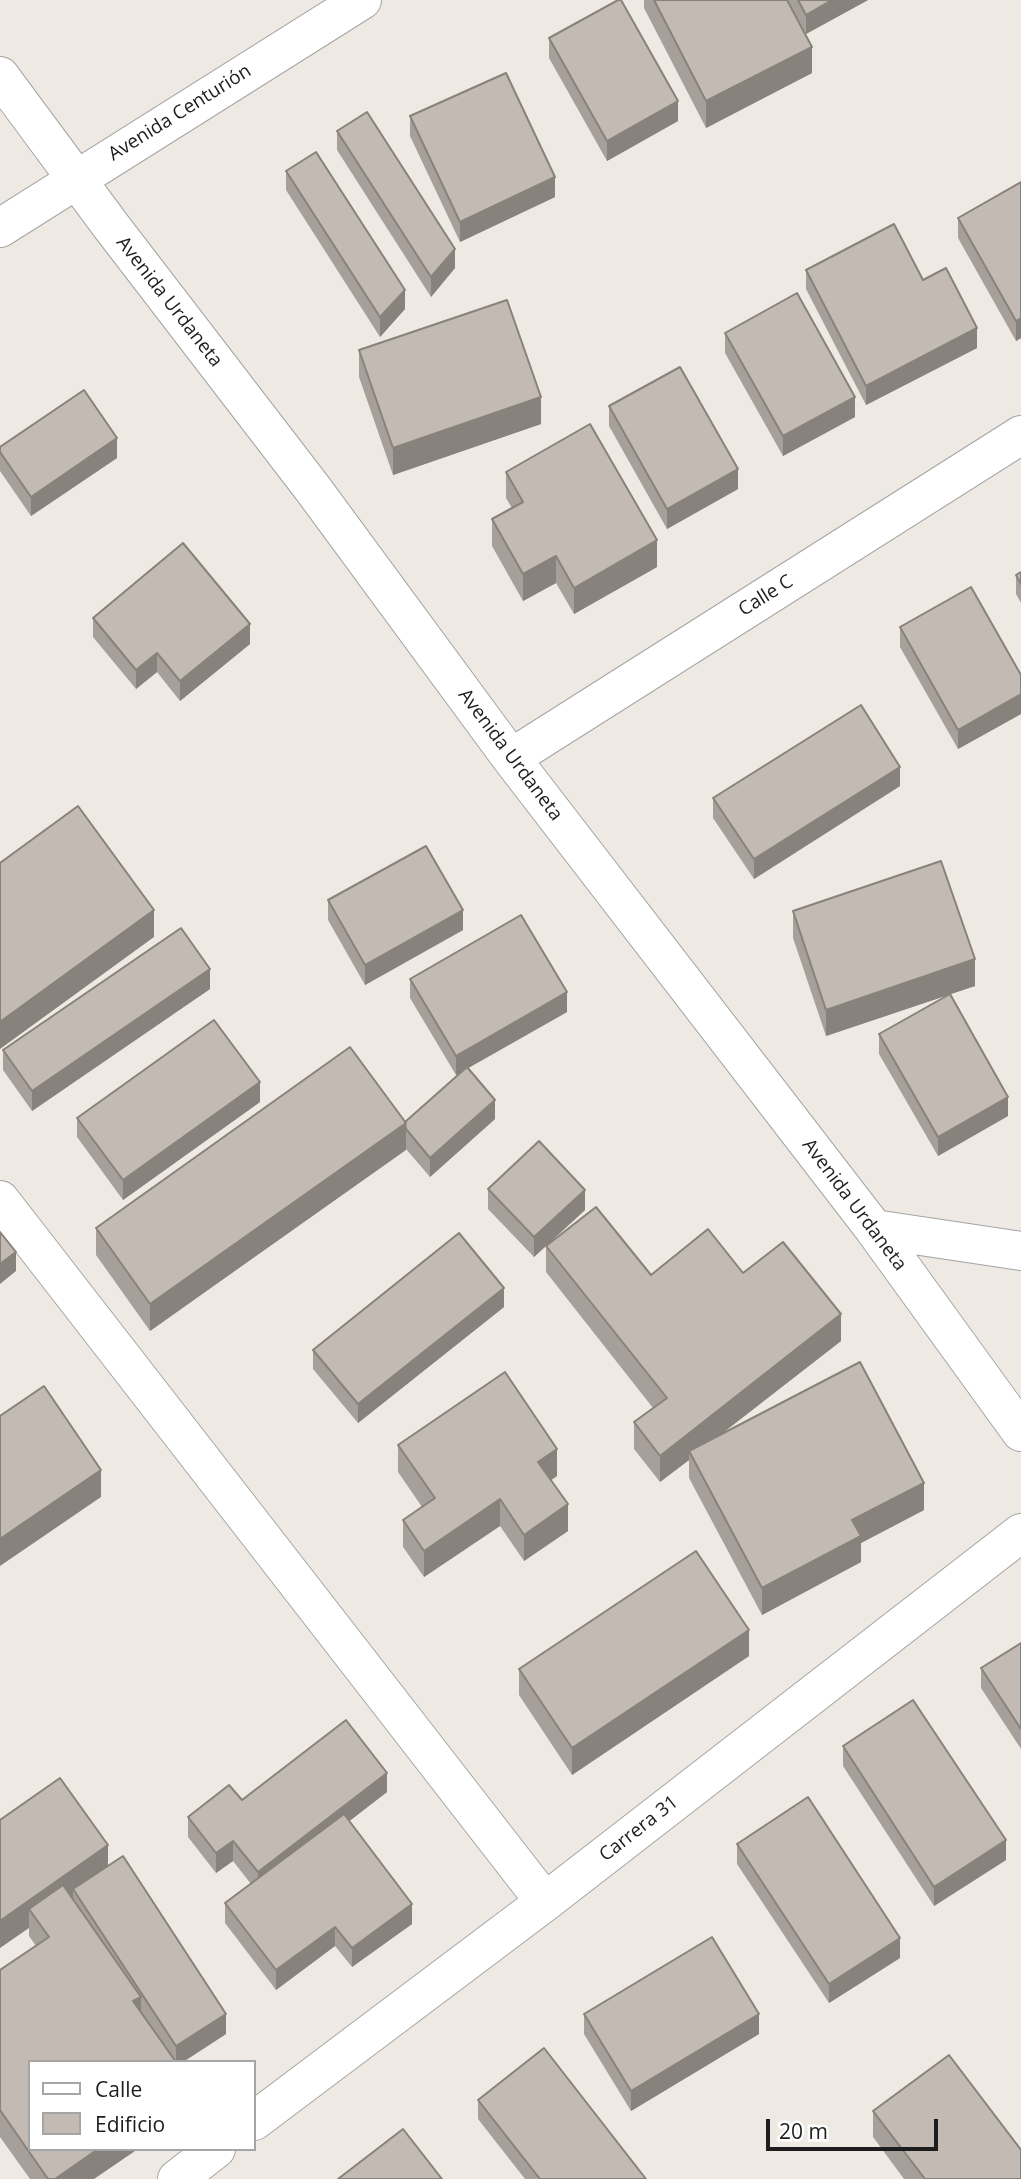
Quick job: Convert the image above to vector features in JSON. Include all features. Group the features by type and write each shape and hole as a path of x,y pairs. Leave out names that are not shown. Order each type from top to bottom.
{"street":[{"name":"Avenida Centurión","path":"0,228 362,0"},
{"name":"Avenida Urdaneta","path":"0,76 313,489 511,758 874,1230 1021,1432"},
{"name":"Calle C","path":"511,758 1021,435"},
{"path":"0,1200 545,1902"},
{"path":"874,1230 1021,1251"},
{"name":"Carrera 31","path":"256,2119 545,1902 1021,1533"},
{"path":"177,2179 213,2151"}],"building":[{"path":"621,0 678,101 607,141 549,38"},
{"path":"654,0 787,0 812,47 706,101"},
{"path":"798,0 832,0 806,15"},
{"path":"506,73 555,177 460,222 410,116"},
{"path":"367,112 455,249 431,277 337,131"},
{"path":"316,152 405,290 380,317 286,171"},
{"path":"1021,182 1021,318 1016,321 958,218"},
{"path":"894,224 923,280 946,268 977,328 866,386 806,270"},
{"path":"797,293 855,397 783,436 725,333"},
{"path":"507,300 541,397 393,448 359,350"},
{"path":"680,367 738,469 667,509 609,406"},
{"path":"84,390 117,438 31,497 0,452 0,447"},
{"path":"590,424 657,540 574,588 556,556 523,574 492,519 523,502 506,472"},
{"path":"183,543 250,624 180,681 157,653 136,670 93,618"},
{"path":"971,587 1021,675 1021,694 958,730 900,627"},
{"path":"861,705 900,767 754,859 713,798"},
{"path":"78,806 154,910 0,1022 0,863"},
{"path":"426,846 463,910 365,965 328,900"},
{"path":"941,861 975,959 826,1010 793,911"},
{"path":"521,915 567,992 456,1056 410,979"},
{"path":"181,928 210,969 32,1091 3,1050"},
{"path":"950,994 1008,1097 938,1137 879,1034"},
{"path":"214,1020 260,1082 123,1180 77,1118"},
{"path":"350,1047 406,1123 150,1304 96,1228"},
{"path":"467,1067 495,1100 430,1158 406,1129 405,1122"},
{"path":"539,1141 585,1190 534,1237 488,1189"},
{"path":"596,1207 651,1275 708,1229 743,1273 783,1242 841,1314 660,1456 634,1422 667,1398 546,1246"},
{"path":"0,1232 16,1252 0,1264"},
{"path":"459,1233 504,1288 358,1404 313,1350"},
{"path":"860,1362 924,1483 852,1520 861,1536 762,1588 689,1451"},
{"path":"505,1372 557,1449 538,1462 568,1504 524,1535 500,1499 424,1551 403,1520 435,1498 398,1445"},
{"path":"44,1386 101,1470 0,1539 0,1416"},
{"path":"696,1551 749,1630 572,1748 519,1669"},
{"path":"1021,1643 1021,1729 981,1668"},
{"path":"913,1700 1006,1840 934,1887 843,1746"},
{"path":"346,1720 387,1773 258,1872 233,1841 216,1853 188,1817 229,1785 242,1800"},
{"path":"60,1778 108,1845 0,1921 0,1820"},
{"path":"808,1797 900,1938 829,1984 737,1844"},
{"path":"344,1814 412,1904 352,1948 335,1927 276,1970 225,1903"},
{"path":"123,1856 226,2014 176,2046 73,1889"},
{"path":"63,1885 141,1997 133,2001 175,2060 28,2060 28,2150 0,2110 0,1970 49,1937 29,1909"},
{"path":"712,1937 759,2014 631,2091 584,2014"},
{"path":"544,2048 646,2179 540,2179 478,2100"},
{"path":"949,2055 1021,2150 1021,2179 925,2179 873,2111"},
{"path":"403,2129 442,2179 338,2179"},
{"path":"29,2151 95,2151 55,2179 48,2179"}]}
